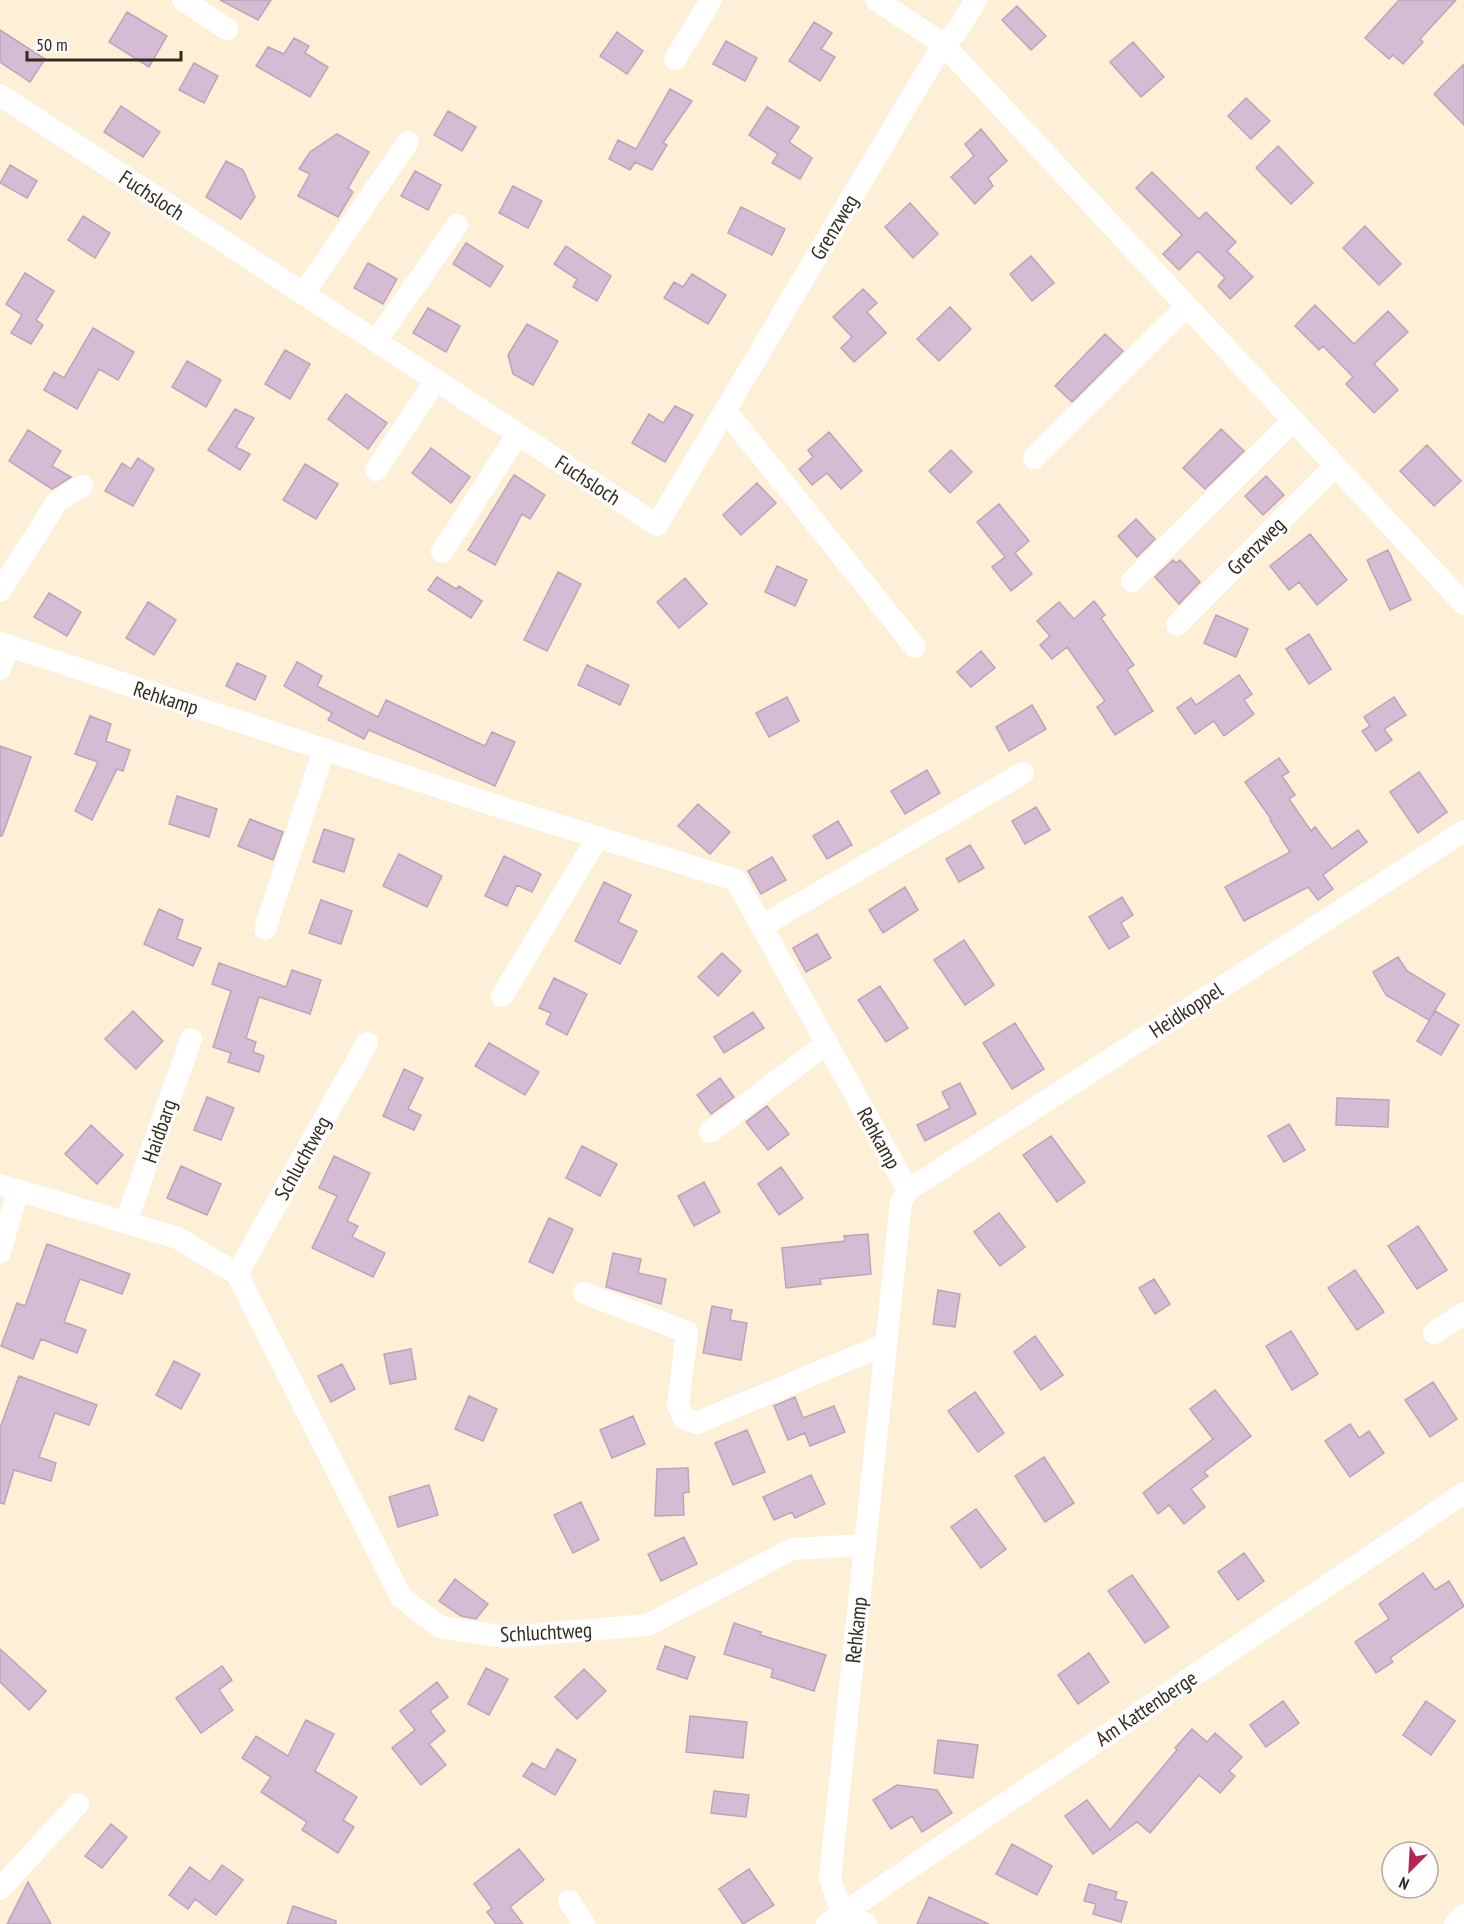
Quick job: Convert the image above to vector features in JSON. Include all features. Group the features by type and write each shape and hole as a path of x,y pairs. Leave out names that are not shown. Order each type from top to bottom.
{"street":[{"path":"183,0 227,29"},
{"path":"675,59 711,0"},
{"path":"876,0 943,44 1464,604"},
{"name":"Grenzweg","path":"657,525 943,44 957,31 976,0"},
{"name":"Fuchsloch","path":"0,96 657,525"},
{"path":"303,294 408,142"},
{"path":"376,341 457,225"},
{"path":"1034,458 1187,306"},
{"path":"376,470 436,380"},
{"path":"725,410 915,646"},
{"path":"1132,581 1293,421"},
{"path":"442,552 518,434"},
{"name":"Grenzweg","path":"1177,625 1335,466"},
{"path":"0,591 57,502 82,486"},
{"name":"Rehkamp","path":"0,669 4,644 736,880 908,1190 901,1202 830,1878 835,1919"},
{"path":"265,929 324,749"},
{"path":"762,926 1023,773"},
{"name":"Heidkoppel","path":"908,1190 1464,831"},
{"path":"502,996 598,837"},
{"name":"Haidbarg","path":"126,1222 191,1039"},
{"name":"Schluchtweg","path":"367,1043 237,1274 401,1597 440,1627 506,1637 648,1625 792,1549 865,1545"},
{"path":"710,1132 827,1043"},
{"path":"0,1252 9,1187 178,1238 237,1274"},
{"path":"584,1293 687,1332 678,1405 684,1418 697,1423 886,1344"},
{"path":"1434,1333 1464,1313"},
{"name":"Am Kattenberge","path":"835,1919 1464,1493"},
{"path":"0,1889 78,1804"},
{"path":"569,1901 584,1924"},
{"path":"1455,1924 1464,1915"},
{"path":"835,1919 866,1924"}],"building":[{"path":"220,0 271,0 258,20"},
{"path":"1399,0 1456,0 1420,39 1423,42 1403,64 1393,55 1389,59 1365,38"},
{"path":"1017,6 1046,36 1031,50 1002,20"},
{"path":"127,12 167,36 149,67 109,42"},
{"path":"814,22 832,33 821,49 835,57 820,81 789,61"},
{"path":"0,30 45,59 30,82 0,62"},
{"path":"617,32 643,51 627,74 600,56"},
{"path":"294,38 309,46 305,53 328,67 310,97 256,66 268,47 284,54"},
{"path":"726,41 757,58 745,81 713,64"},
{"path":"1133,42 1164,77 1141,97 1110,62"},
{"path":"194,63 218,76 204,103 179,90"},
{"path":"1464,64 1464,125 1434,94"},
{"path":"670,89 692,101 663,143 667,145 652,170 635,162 630,170 609,159 618,140 636,149"},
{"path":"1246,98 1270,121 1251,139 1228,116"},
{"path":"121,106 160,132 143,157 104,132"},
{"path":"767,107 799,127 789,142 812,158 800,179 772,163 778,154 749,135"},
{"path":"448,111 476,127 462,151 434,135"},
{"path":"981,129 1007,161 988,178 993,186 975,204 951,177 974,156 965,144"},
{"path":"337,134 369,152 348,188 353,192 338,217 298,196 310,174 299,169 310,152"},
{"path":"1278,146 1313,183 1291,204 1256,168"},
{"path":"226,161 243,170 255,197 241,219 206,197"},
{"path":"10,165 37,181 27,198 0,183"},
{"path":"415,171 441,185 428,210 401,196"},
{"path":"1152,172 1199,219 1206,212 1236,242 1227,251 1253,277 1230,299 1218,286 1225,278 1198,251 1179,270 1163,254 1182,235 1136,188"},
{"path":"513,186 542,201 528,228 499,213"},
{"path":"910,203 938,234 913,258 885,227"},
{"path":"741,207 785,229 772,255 728,233"},
{"path":"83,216 110,233 95,258 68,240"},
{"path":"1365,226 1401,264 1379,285 1343,248"},
{"path":"466,243 503,266 490,287 453,264"},
{"path":"566,246 611,276 597,301 573,287 577,279 554,264"},
{"path":"1031,256 1054,283 1032,301 1010,274"},
{"path":"368,263 397,279 383,304 354,288"},
{"path":"25,273 54,291 36,320 43,325 31,344 11,333 22,315 6,304"},
{"path":"692,274 726,295 708,324 664,298 674,282 683,287"},
{"path":"863,289 877,303 867,312 886,333 854,362 841,348 852,337 833,317"},
{"path":"1315,305 1354,344 1388,311 1408,332 1374,364 1398,390 1374,413 1346,384 1353,377 1323,346 1319,350 1295,326"},
{"path":"950,307 971,329 939,361 917,339"},
{"path":"428,308 460,326 446,352 413,333"},
{"path":"527,324 558,341 533,385 513,374 508,355"},
{"path":"93,328 134,352 118,380 99,369 77,409 44,390 54,372 64,378"},
{"path":"1105,334 1123,351 1072,402 1055,386"},
{"path":"285,350 310,364 290,399 265,384"},
{"path":"187,361 221,380 206,407 172,387"},
{"path":"346,394 387,423 368,449 328,419"},
{"path":"675,406 693,415 665,462 632,443 649,414 663,423"},
{"path":"235,409 254,418 236,447 250,454 240,470 208,450"},
{"path":"1221,429 1244,451 1205,489 1183,468"},
{"path":"28,430 61,451 52,466 71,477 52,489 9,461"},
{"path":"829,432 862,471 841,489 827,473 812,485 799,469 813,457 808,450"},
{"path":"1427,445 1461,481 1434,506 1400,471"},
{"path":"431,448 470,477 451,503 412,473"},
{"path":"951,450 972,472 950,493 929,471"},
{"path":"138,458 154,469 133,506 105,491 122,463 131,469"},
{"path":"305,464 338,484 316,519 283,500"},
{"path":"514,475 545,495 530,519 522,514 495,565 468,550"},
{"path":"1266,476 1284,495 1263,515 1245,496"},
{"path":"757,483 776,503 741,535 723,515"},
{"path":"999,504 1029,541 1015,553 1032,574 1011,591 992,567 1005,557 977,522"},
{"path":"1136,519 1155,539 1137,557 1118,536"},
{"path":"1310,534 1347,580 1317,605 1299,582 1289,590 1270,566"},
{"path":"1388,550 1411,600 1390,610 1367,560"},
{"path":"1173,560 1176,563 1180,560 1200,582 1179,604 1155,577"},
{"path":"777,566 807,580 795,606 765,592"},
{"path":"558,572 581,584 547,651 524,640"},
{"path":"437,577 456,589 459,586 482,601 471,618 428,590"},
{"path":"685,578 707,604 679,628 657,602"},
{"path":"49,593 81,612 67,636 34,617"},
{"path":"1094,601 1105,615 1101,618 1134,665 1127,670 1153,711 1115,735 1097,707 1105,701 1067,647 1052,659 1040,645 1050,636 1037,621 1059,602 1074,619"},
{"path":"148,602 176,620 154,655 126,638"},
{"path":"1216,615 1248,629 1236,657 1204,643"},
{"path":"1309,634 1331,669 1309,684 1286,649"},
{"path":"981,651 995,668 971,687 957,672"},
{"path":"297,662 322,676 317,686 378,717 386,700 485,746 492,732 515,742 495,786 369,730 364,739 328,720 332,713 284,686"},
{"path":"237,663 266,676 255,700 226,686"},
{"path":"587,665 629,685 620,705 578,685"},
{"path":"1239,675 1252,694 1244,700 1254,714 1224,736 1214,721 1195,734 1177,708 1191,698 1196,705"},
{"path":"787,697 799,721 769,737 756,713"},
{"path":"1394,697 1406,715 1384,729 1392,740 1376,751 1362,731 1370,726 1364,717"},
{"path":"1032,705 1046,729 1009,751 996,727"},
{"path":"90,716 111,724 106,741 130,750 123,771 117,769 92,820 75,811 98,762 75,754"},
{"path":"0,746 31,757 2,836 0,836"},
{"path":"1279,758 1289,772 1282,776 1295,795 1289,799 1311,831 1315,827 1332,849 1358,830 1367,842 1323,875 1333,889 1318,900 1308,887 1244,921 1225,887 1290,852 1271,819 1245,782"},
{"path":"927,770 940,793 905,814 891,791"},
{"path":"1419,772 1447,812 1418,833 1390,792"},
{"path":"177,796 217,809 209,837 169,824"},
{"path":"698,804 730,832 710,854 678,826"},
{"path":"1036,807 1050,830 1025,844 1012,821"},
{"path":"250,819 283,832 273,860 238,846"},
{"path":"838,821 852,845 827,859 813,836"},
{"path":"324,829 354,839 344,872 313,862"},
{"path":"970,845 984,868 959,882 946,859"},
{"path":"399,854 442,876 427,907 383,886"},
{"path":"504,856 541,874 532,892 517,885 507,906 485,896"},
{"path":"772,857 786,880 761,894 748,871"},
{"path":"604,882 631,895 618,922 637,931 620,964 575,941"},
{"path":"905,887 918,910 883,933 869,910"},
{"path":"1122,897 1133,915 1121,923 1129,937 1109,949 1089,917"},
{"path":"321,900 352,911 341,944 309,933"},
{"path":"159,909 183,920 177,939 201,948 193,966 144,944"},
{"path":"817,934 831,958 806,972 793,948"},
{"path":"964,940 994,985 965,1005 934,960"},
{"path":"722,953 741,971 718,996 698,977"},
{"path":"1398,957 1407,971 1445,994 1429,1020 1386,995 1373,972"},
{"path":"219,963 286,987 292,970 321,980 310,1014 259,997 246,1038 256,1042 253,1052 264,1056 259,1072 228,1062 231,1053 213,1047 231,991 212,984"},
{"path":"554,978 587,994 567,1035 546,1024 551,1013 539,1008"},
{"path":"880,986 908,1028 886,1042 858,1000"},
{"path":"133,1011 163,1041 136,1069 105,1039"},
{"path":"1435,1011 1459,1025 1441,1055 1417,1041"},
{"path":"753,1012 764,1028 724,1053 714,1037"},
{"path":"1015,1023 1044,1069 1012,1089 983,1043"},
{"path":"489,1043 539,1072 525,1095 475,1066"},
{"path":"404,1069 423,1078 408,1109 421,1115 414,1130 383,1116"},
{"path":"720,1078 734,1097 711,1114 697,1095"},
{"path":"960,1083 976,1114 925,1141 917,1125 950,1108 942,1092"},
{"path":"207,1097 234,1108 221,1140 194,1130"},
{"path":"1337,1098 1389,1100 1388,1127 1336,1125"},
{"path":"767,1106 789,1134 768,1150 746,1122"},
{"path":"1289,1124 1305,1150 1284,1162 1268,1136"},
{"path":"91,1125 123,1155 97,1184 65,1154"},
{"path":"1051,1136 1085,1182 1057,1202 1023,1155"},
{"path":"582,1146 617,1164 600,1196 566,1178"},
{"path":"334,1156 370,1173 347,1221 358,1226 352,1237 385,1253 373,1277 312,1248 337,1196 319,1188"},
{"path":"181,1166 221,1184 207,1215 167,1198"},
{"path":"781,1167 803,1198 779,1215 758,1184"},
{"path":"704,1182 720,1212 694,1226 678,1196"},
{"path":"999,1213 1025,1247 1000,1266 974,1232"},
{"path":"549,1218 573,1229 553,1273 529,1262"},
{"path":"1418,1226 1447,1270 1417,1289 1388,1246"},
{"path":"868,1234 871,1274 820,1279 821,1284 786,1288 782,1248 845,1241 844,1236"},
{"path":"47,1244 130,1274 122,1294 80,1279 64,1322 86,1330 77,1353 41,1339 33,1359 1,1346 17,1303 25,1306"},
{"path":"613,1253 641,1259 638,1273 666,1279 661,1304 606,1287"},
{"path":"1355,1270 1384,1312 1357,1330 1328,1288"},
{"path":"1154,1279 1170,1304 1155,1314 1139,1288"},
{"path":"938,1290 960,1294 955,1327 933,1324"},
{"path":"712,1306 732,1310 730,1320 747,1323 741,1360 703,1353"},
{"path":"1291,1331 1318,1374 1292,1390 1266,1346"},
{"path":"1035,1336 1063,1375 1041,1390 1014,1352"},
{"path":"411,1349 416,1379 390,1384 384,1354"},
{"path":"174,1361 200,1374 181,1409 156,1395"},
{"path":"342,1364 355,1389 331,1402 318,1376"},
{"path":"19,1376 97,1405 89,1425 55,1413 39,1457 56,1463 51,1481 14,1470 4,1504 0,1503 0,1428"},
{"path":"1433,1382 1457,1419 1430,1437 1405,1400"},
{"path":"1215,1390 1251,1436 1204,1472 1208,1476 1191,1489 1205,1507 1184,1524 1169,1505 1158,1514 1143,1493 1213,1439 1190,1409"},
{"path":"975,1392 1004,1433 978,1452 948,1411"},
{"path":"469,1396 497,1409 483,1441 455,1429"},
{"path":"795,1397 803,1418 834,1406 845,1432 810,1446 805,1433 788,1440 774,1406"},
{"path":"633,1416 645,1444 612,1458 600,1430"},
{"path":"1350,1424 1359,1438 1369,1431 1384,1453 1350,1477 1325,1441"},
{"path":"747,1430 765,1472 733,1485 715,1443"},
{"path":"1044,1457 1074,1503 1045,1522 1015,1476"},
{"path":"688,1468 689,1492 683,1493 684,1515 655,1516 657,1469"},
{"path":"811,1475 825,1504 795,1518 792,1512 774,1520 763,1497"},
{"path":"429,1485 438,1515 398,1527 389,1497"},
{"path":"581,1502 599,1540 573,1553 554,1515"},
{"path":"976,1509 1006,1549 981,1568 951,1527"},
{"path":"684,1537 697,1564 661,1581 648,1554"},
{"path":"1244,1553 1264,1581 1238,1600 1218,1572"},
{"path":"1423,1573 1435,1590 1449,1581 1464,1606 1390,1658 1393,1662 1376,1673 1355,1642 1389,1619 1379,1604"},
{"path":"1132,1575 1169,1627 1145,1643 1108,1591"},
{"path":"455,1579 488,1604 476,1619 461,1616 439,1601"},
{"path":"734,1623 761,1632 760,1635 826,1655 814,1691 771,1677 773,1669 724,1654"},
{"path":"665,1646 695,1657 687,1679 657,1669"},
{"path":"0,1649 46,1691 29,1710 0,1682"},
{"path":"1089,1653 1109,1682 1078,1704 1058,1675"},
{"path":"222,1666 232,1680 219,1690 233,1710 201,1733 176,1698"},
{"path":"486,1668 508,1679 489,1715 468,1704"},
{"path":"584,1669 606,1691 577,1719 555,1697"},
{"path":"437,1682 448,1697 430,1711 445,1731 429,1744 446,1765 421,1785 392,1748 415,1730 400,1711"},
{"path":"1283,1701 1299,1723 1266,1747 1250,1725"},
{"path":"1426,1701 1455,1721 1431,1755 1403,1735"},
{"path":"690,1716 747,1722 743,1758 686,1752"},
{"path":"306,1720 334,1734 315,1771 357,1797 343,1820 354,1827 338,1853 302,1830 307,1822 261,1792 271,1777 242,1758 256,1736 288,1756"},
{"path":"1192,1729 1207,1742 1215,1733 1242,1757 1229,1771 1235,1776 1220,1793 1199,1775 1150,1833 1137,1822 1093,1854 1065,1816 1087,1800 1110,1830"},
{"path":"938,1740 978,1745 973,1778 934,1773"},
{"path":"557,1749 576,1760 555,1795 523,1776 532,1763 545,1770"},
{"path":"897,1785 937,1790 952,1813 922,1832 912,1816 891,1829 873,1800"},
{"path":"714,1791 749,1795 746,1817 711,1813"},
{"path":"111,1824 127,1837 102,1868 85,1856"},
{"path":"1012,1844 1052,1866 1037,1895 996,1874"},
{"path":"519,1849 544,1880 510,1907 523,1924 496,1924 487,1912 492,1908 474,1884"},
{"path":"222,1865 243,1880 216,1915 195,1899 188,1909 169,1895 190,1867 210,1882"},
{"path":"749,1869 774,1905 743,1924 719,1889"},
{"path":"28,1882 51,1924 7,1924"},
{"path":"1089,1884 1117,1892 1115,1899 1127,1902 1121,1922 1093,1914 1096,1904 1084,1901"},
{"path":"929,1897 989,1924 917,1924"},
{"path":"293,1906 336,1921 336,1924 287,1924"}]}
